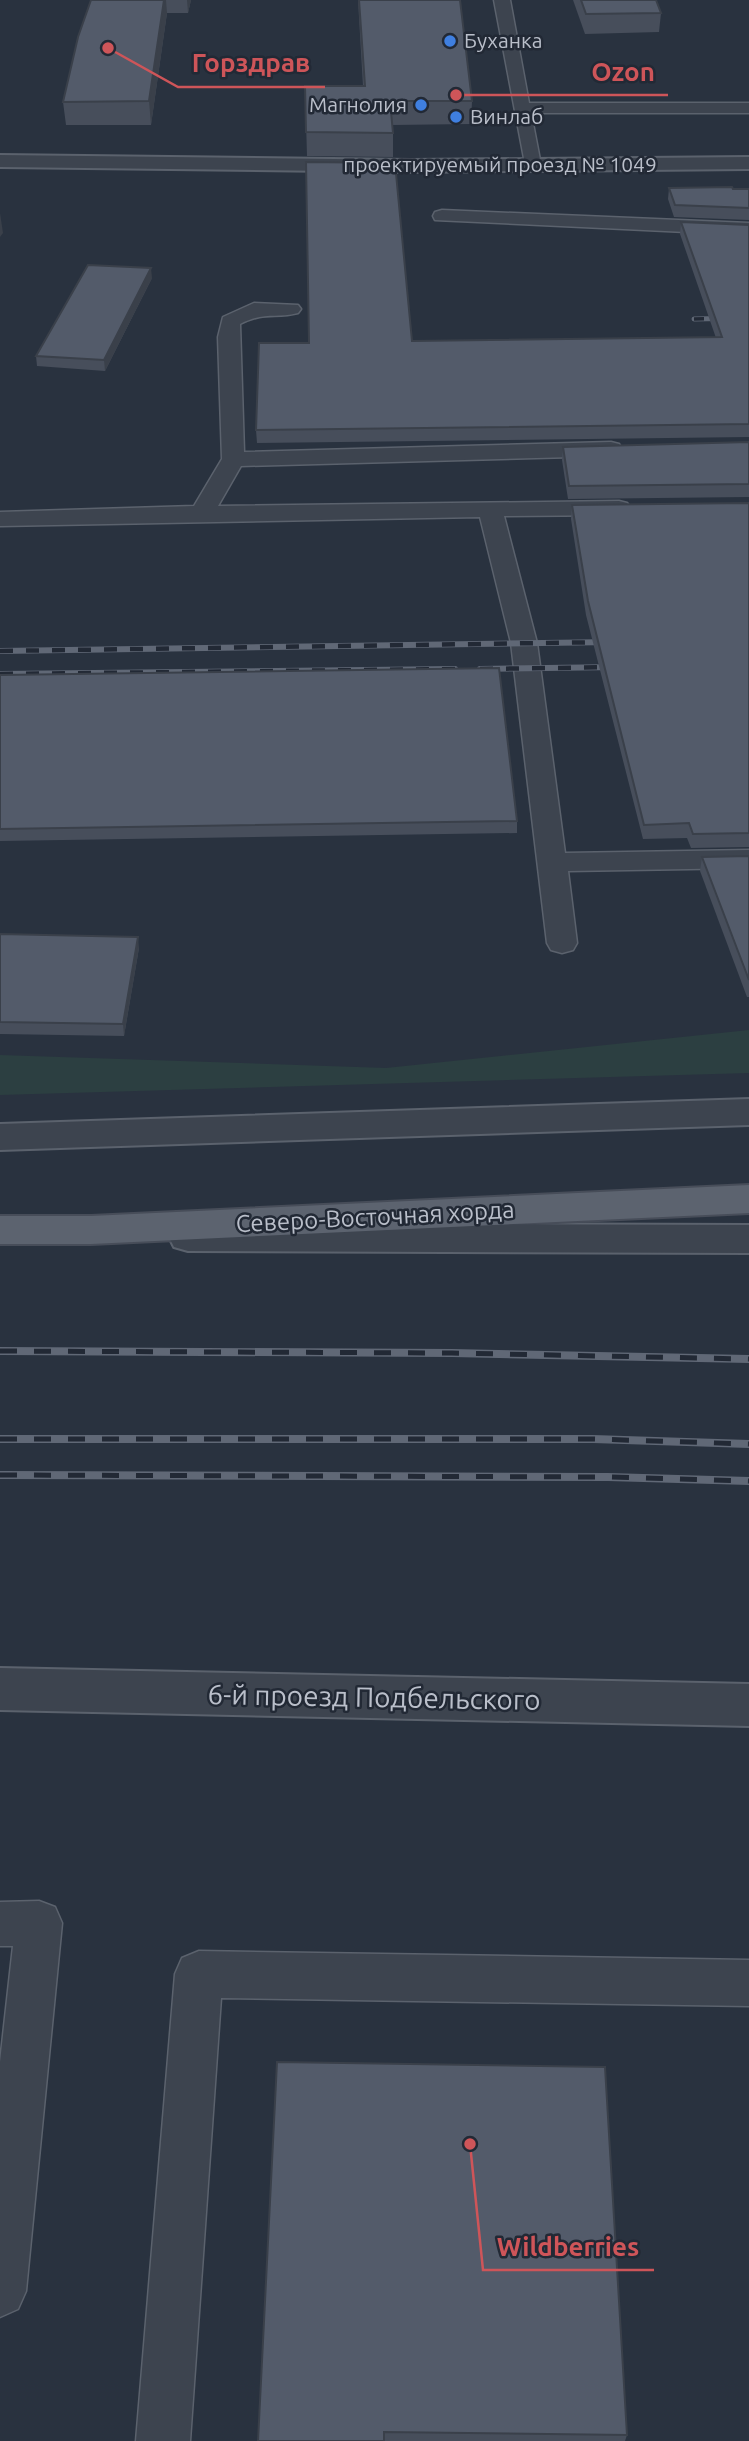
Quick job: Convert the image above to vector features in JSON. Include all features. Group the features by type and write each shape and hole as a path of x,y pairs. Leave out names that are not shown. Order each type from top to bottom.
{"main road":[{"name":"Северо-Восточная хорда","path":"0,1230 91,1230 749,1199"}],"street":[{"name":"проектируемый проезд № 1049","path":"0,161 140,164 749,163"},
{"path":"0,1137 695,1111 749,1112"},
{"name":"Северо-Восточная хорда","path":"0,1237 749,1239"},
{"name":"6-й проезд Подбельского","path":"0,1689 749,1705"}],"lane":[{"path":"502,0 532,165"},
{"path":"522,108 749,108"},
{"path":"442,216 749,229"},
{"path":"202,513 233,459 228,337 230,321 254,309 291,309"},
{"path":"233,459 637,448"},
{"path":"0,519 202,513 640,508"},
{"path":"490,509 524,643 562,943"},
{"path":"552,862 749,859"},
{"path":"0,1924 39,1923 0,2291"},
{"path":"163,2441 199,1974 749,1983"}],"shaded area":[{"path":"749,1030 749,1073 0,1095 0,1055 386,1068"}],"building":[{"path":"91,0 164,0 149,101 63,102 78,37"},
{"path":"359,0 460,0 472,101 390,101 393,133 306,132 305,86 365,86"},
{"path":"581,0 656,0 661,13 586,14"},
{"path":"306,162 395,163 412,341 722,337 681,222 749,225 749,424 256,430 259,343 309,343"},
{"path":"669,188 749,189 749,208 675,205"},
{"path":"88,265 151,268 104,360 36,356"},
{"path":"749,442 749,484 569,486 563,447"},
{"path":"749,503 749,833 693,834 689,823 644,825 588,601 572,505"},
{"path":"499,668 517,821 0,829 0,675"},
{"path":"749,856 749,980 702,857"},
{"path":"0,934 138,937 123,1024 0,1022"},
{"path":"277,2062 605,2067 627,2435 384,2432 384,2441 258,2441"}],"railway":[{"path":"694,319 749,318"},
{"path":"0,651 613,642"},
{"path":"480,669 620,667"},
{"path":"0,674 455,669"},
{"path":"0,1351 452,1353 749,1359"},
{"path":"0,1439 593,1439 749,1444"},
{"path":"0,1475 608,1477 749,1481"}],"place":[{"name":"Буханка","path":"450,41"},
{"name":"Горздрав","path":"108,48"},
{"name":"Ozon","path":"456,95"},
{"name":"Магнолия","path":"421,105"},
{"name":"Винлаб","path":"456,117"},
{"name":"Wildberries","path":"470,2144"}]}
